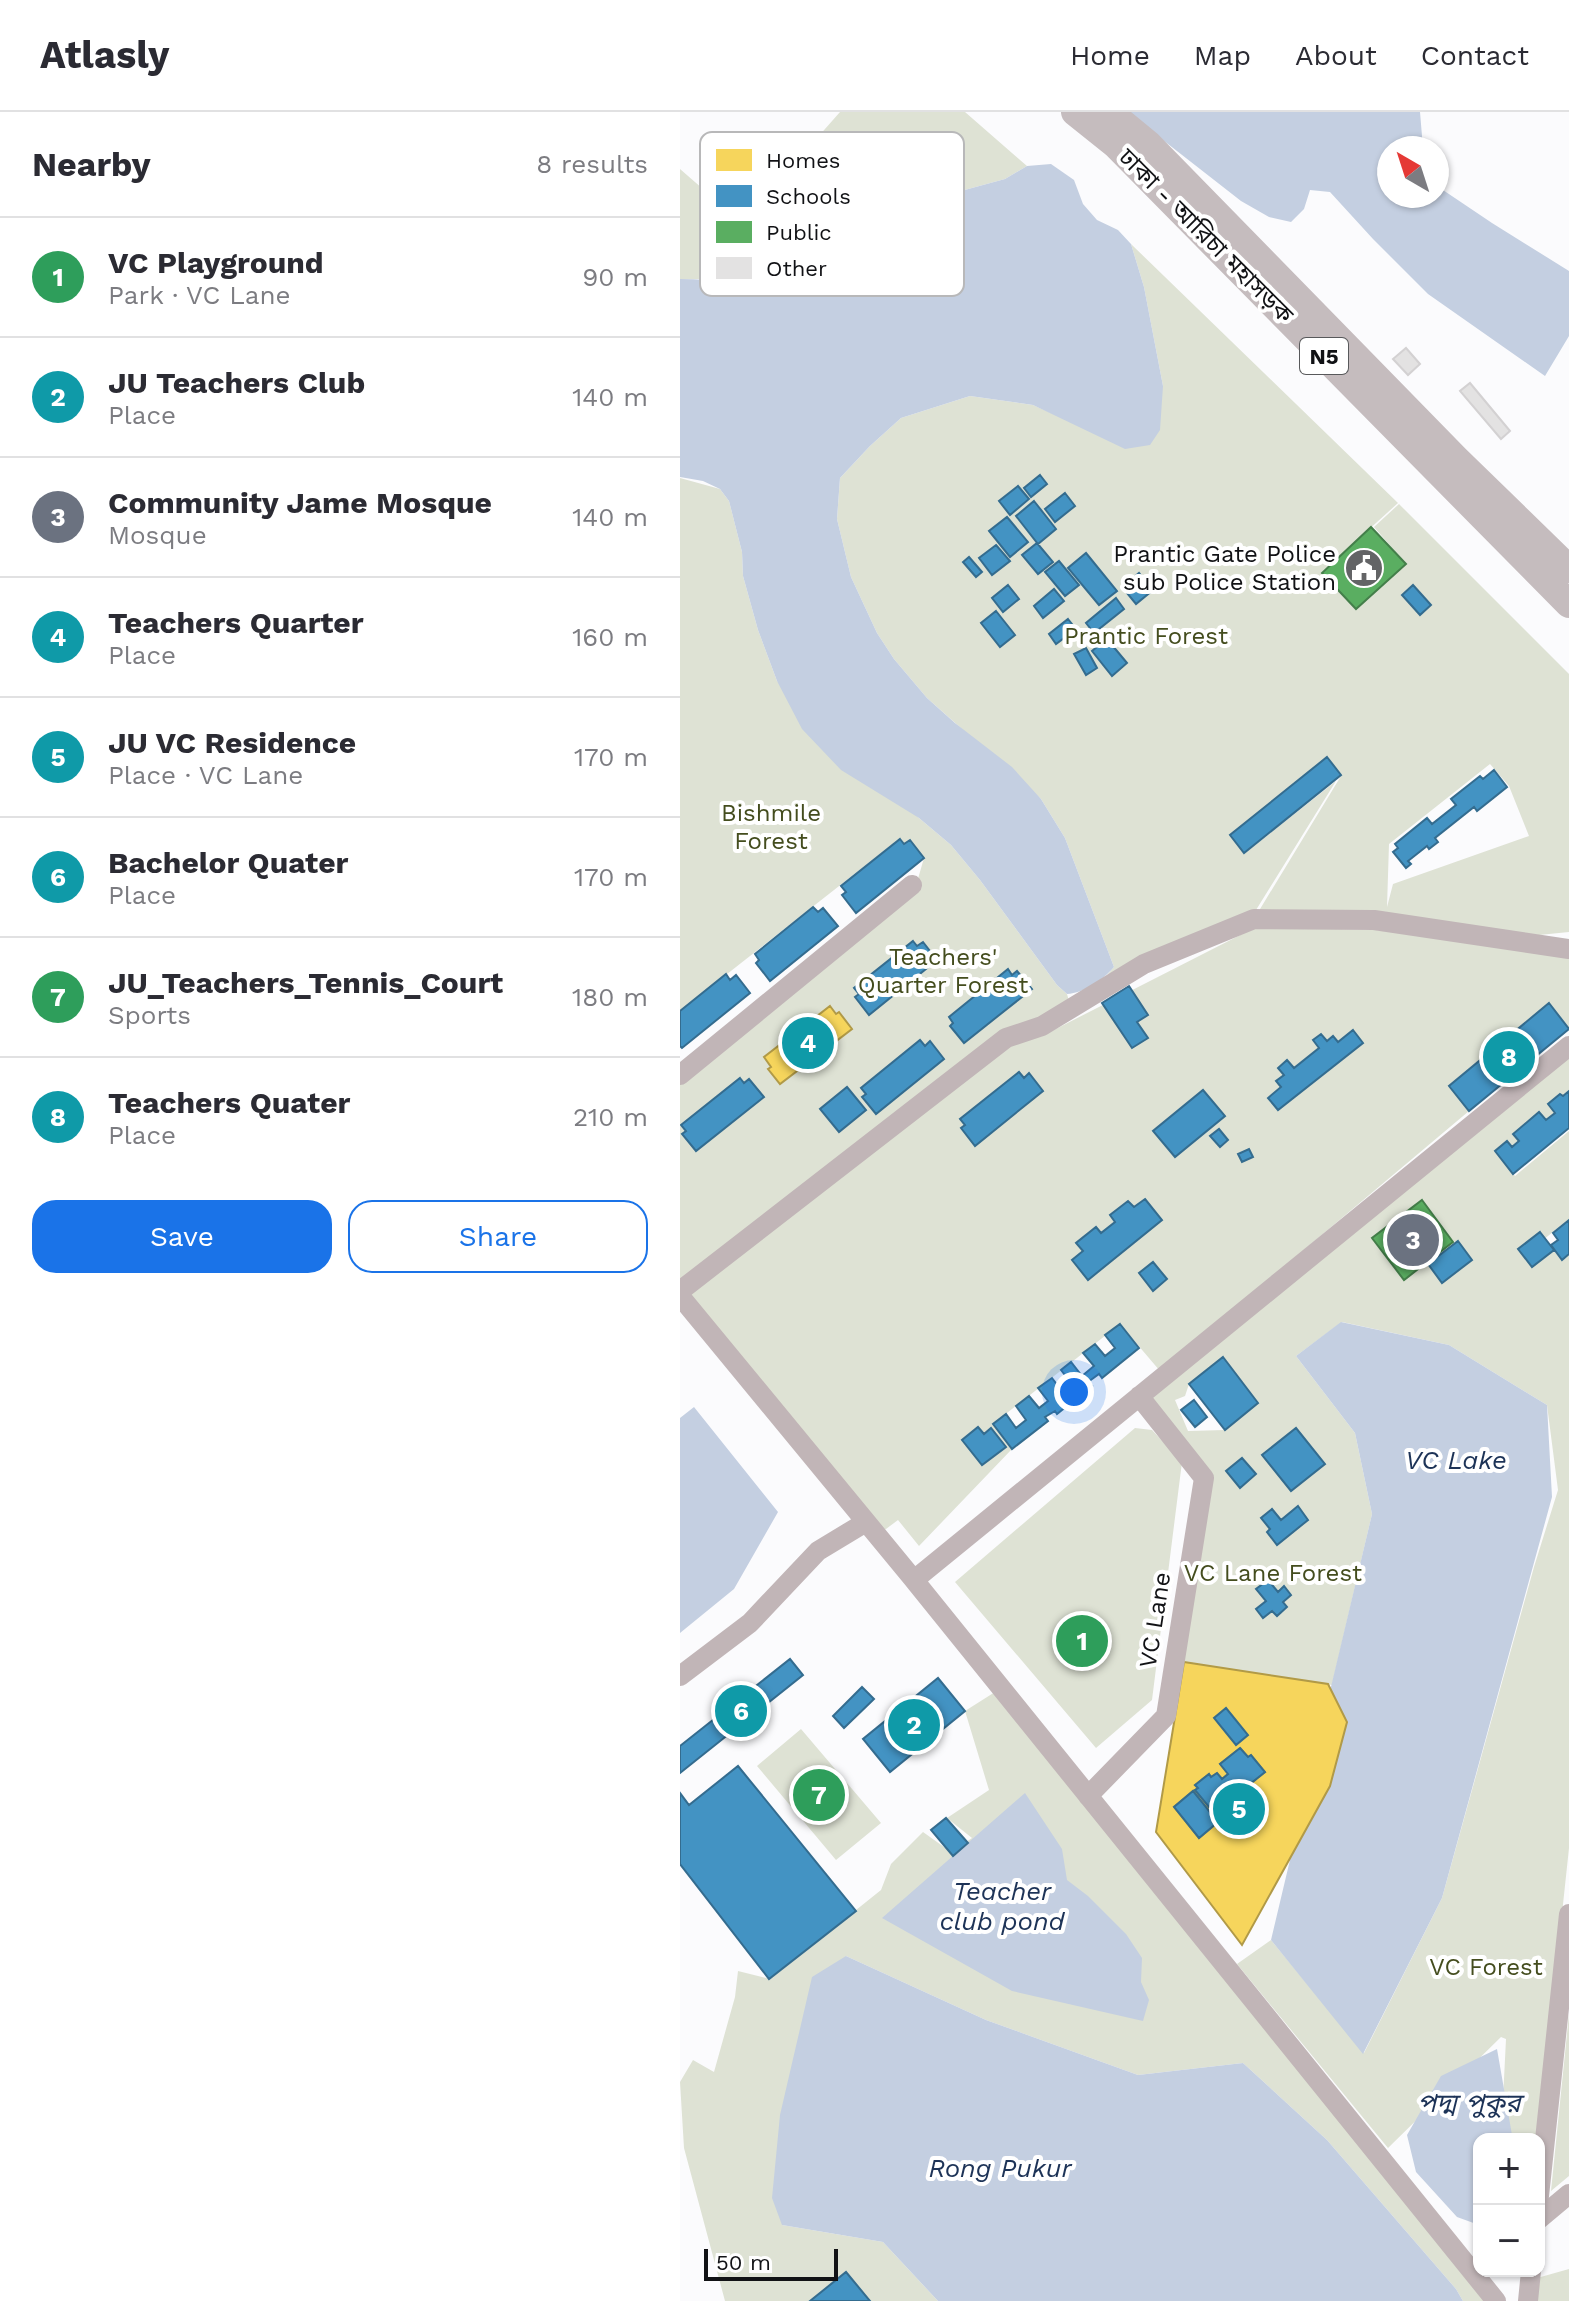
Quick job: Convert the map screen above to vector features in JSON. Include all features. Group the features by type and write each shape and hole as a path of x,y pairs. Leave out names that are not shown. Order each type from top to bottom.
{"highway":[{"name":"ঢাকা - আরিচা মহাসড়ক","path":"1075,112 1115,144 1569,604"},
{"name":"ঢাকা - আরিচা মহাসড়ক","path":"1109,112 1148,144 1456,459 1569,569"}],"street":[{"path":"680,1075 912,885"},
{"path":"1496,2301 680,1293 1006,1038 1042,1026 1144,964 1254,919 1374,920 1569,949"},
{"path":"914,1580 1569,1046"},
{"name":"VC Lane","path":"1088,1796 1166,1716 1204,1478 1139,1396"},
{"path":"680,1676 750,1623 818,1551 866,1522"},
{"path":"1545,2144 1569,1914"},
{"path":"1545,2214 1569,2194"},
{"path":"1528,2301 1530,2277"}],"green space":[{"path":"840,112 965,112 1027,166 1005,179 964,190 964,132 822,132"},
{"path":"680,169 700,186 700,279 680,279"},
{"name":"Prantic Forest","path":"1131,244 1398,503 1322,572 1356,609 1406,564 1374,527 1399,504 1569,674 1569,932 1539,935 1257,914 1341,776 1327,758 1230,835 1245,853 1336,781 1256,910 1107,975 1114,967 1065,838 1041,799 927,698 894,659 877,633 851,577 837,519 840,478 901,418 970,396 1033,405 1067,420 1163,386 1144,287","holes":["1490,764 1509,786 1529,836 1393,884 1387,907 1389,844"]},
{"path":"680,478 720,489 729,501 742,552 743,576 777,681 951,845 1067,994 1071,1008 1006,1037 680,1288 680,1079 915,889 924,858 899,839 680,1011"},
{"path":"1256,927 1376,930 1569,955 1569,1028 1548,1004 1449,1086 1469,1111 1160,1371 1120,1324 993,1424 1012,1449 919,1546 898,1520 882,1532 684,1295 991,1049 1042,1036"},
{"path":"1569,1053 1569,1091 1548,1104 1555,1113 1512,1147 1507,1142 1495,1151 1515,1176 1569,1131 1569,1219 1543,1240 1562,1259 1569,1254 1569,1848 1539,2133 1501,2133 1506,2039 1501,2037 1388,2148 1237,1964 1271,1940 1364,2053 1442,1898 1558,1490 1547,1405 1449,1345 1342,1322 1296,1356 1355,1433 1372,1514 1332,1685 1176,1661 1204,1478 1144,1402","holes":["1422,1201 1453,1242 1458,1241 1472,1259 1442,1283 1428,1264 1404,1279","1223,1357 1258,1403 1225,1430 1188,1431 1175,1400 1185,1396 1189,1384","1296,1428 1325,1463 1291,1491 1262,1455","1242,1458 1256,1474 1240,1487 1226,1471"]},
{"path":"1135,1428 1152,1430 1182,1462 1152,1700 1096,1748 955,1582"},
{"path":"995,1692 1490,2301 1463,2301 1327,2140 1243,2063 1138,2075 986,2020 846,1956 782,2225 883,2242 938,2301 870,2301 846,2272 810,2301 725,2301 684,2148 680,2082 693,2060 714,2072 735,1997 738,1971 770,1979 881,1890 891,1864 923,1832 951,1852 972,1838 947,1818 989,1790 965,1711"},
{"path":"801,1729 881,1823 836,1860 757,1766"},
{"path":"1569,2014 1569,2176 1551,2191"},
{"path":"1569,2269 1569,2301 1528,2301 1530,2280"}],"water":[{"path":"1127,112 1420,112 1422,136 1377,136 1377,208 1449,208 1449,194 1569,271 1569,336 1545,376 1428,294 1330,192 1310,190 1304,209 1291,222 1269,217 1241,201"},
{"path":"1051,164 1074,180 1083,204 1097,220 1118,230 1131,244 1144,287 1163,386 1160,430 1150,445 1125,449 1033,405 970,396 901,418 870,446 840,478 837,519 851,577 877,633 894,659 927,698 1012,767 1041,799 1065,838 1114,967 1093,985 1067,994 951,845 919,818 841,770 802,729 777,681 758,630 743,576 742,552 729,501 720,489 703,481 680,477 680,279 700,280 700,296 964,296 964,190 1005,179 1027,166"},
{"name":"VC Lake","path":"1341,1322 1449,1345 1547,1405 1552,1497 1442,1898 1363,2054 1271,1940 1372,1514 1355,1433 1296,1356"},
{"path":"694,1407 778,1512 734,1589 680,1633 680,1418"},
{"name":"Teacher club pond","path":"1025,1793 1062,1849 1067,1880 1126,1934 1142,1958 1141,1982 1149,2000 1143,2021 1012,1991 882,1918"},
{"name":"Rong Pukur","path":"846,1956 986,2020 1138,2075 1243,2063 1327,2140 1463,2301 938,2301 883,2242 782,2225 772,2198 780,2115 812,1977"},
{"name":"পদ্ম পুকুর","path":"1497,2049 1512,2133 1473,2133 1473,2223 1457,2217 1416,2172 1407,2135 1441,2076"}],"building: Homes":[{"path":"830,1006 852,1029 780,1084 768,1069 771,1067 764,1057"},
{"path":"1184,1662 1328,1684 1347,1722 1330,1786 1242,1945 1156,1832"},
{"path":"1240,1748 1248,1757 1251,1755 1265,1772 1214,1813 1195,1790 1198,1788 1195,1785 1209,1774 1211,1777 1217,1773 1222,1779 1228,1774 1220,1764"},
{"path":"1193,1791 1218,1822 1199,1838 1174,1807"}],"building: Schools":[{"path":"1040,475 1047,484 1031,497 1024,488"},
{"path":"1018,486 1029,499 1010,515 999,501"},
{"path":"1065,493 1075,506 1055,522 1045,509"},
{"path":"1034,501 1056,529 1038,544 1016,516"},
{"path":"1007,517 1028,542 1010,557 989,531"},
{"path":"1037,543 1053,562 1038,574 1022,555"},
{"path":"996,545 1010,561 992,575 979,558"},
{"path":"1086,553 1117,591 1099,605 1068,568"},
{"path":"969,557 982,572 976,577 963,562"},
{"path":"1059,561 1079,585 1065,596 1045,572"},
{"path":"1139,573 1153,590 1136,604 1122,587"},
{"path":"1008,585 1019,599 1003,612 992,598"},
{"path":"1413,585 1431,605 1420,615 1402,595"},
{"path":"1054,589 1064,601 1043,618 1034,606"},
{"path":"1116,598 1124,609 1094,633 1086,623"},
{"path":"996,611 1015,635 1000,647 981,623"},
{"path":"1068,619 1076,629 1056,644 1049,634"},
{"path":"1107,639 1127,663 1112,676 1092,651"},
{"path":"1086,648 1097,668 1086,675 1074,654"},
{"path":"1327,757 1341,775 1244,853 1230,835"},
{"path":"1494,770 1507,787 1477,811 1474,807 1435,838 1438,842 1429,849 1427,846 1408,861 1411,864 1406,868 1393,852 1398,848 1395,844 1427,818 1432,824 1456,805 1451,799 1480,776 1483,779"},
{"path":"900,839 904,844 910,840 924,858 856,913 842,895 846,892 841,886"},
{"path":"813,907 818,912 823,908 838,926 770,981 756,963 759,960 755,954"},
{"path":"913,941 917,946 923,942 937,960 869,1015 855,997 859,994 854,988"},
{"path":"1008,969 1012,975 1017,971 1032,989 964,1043 950,1026 953,1023 949,1017"},
{"path":"726,974 730,980 736,975 750,993 682,1048 680,1011"},
{"path":"1129,986 1148,1015 1137,1022 1148,1038 1132,1048 1102,1003"},
{"path":"1549,1003 1569,1029 1469,1111 1449,1086"},
{"path":"1353,1030 1363,1043 1278,1110 1268,1098 1281,1087 1276,1081 1284,1075 1278,1068 1287,1060 1294,1068 1319,1048 1313,1040 1321,1034 1327,1041 1333,1036 1338,1042"},
{"path":"920,1040 925,1046 930,1041 944,1059 876,1114 862,1097 866,1094 861,1088"},
{"path":"1019,1072 1024,1078 1029,1073 1043,1091 975,1146 961,1128 965,1125 960,1119"},
{"path":"740,1078 744,1083 749,1079 764,1097 696,1151 682,1134 686,1131 681,1125"},
{"path":"847,1087 866,1110 839,1132 820,1109"},
{"path":"1203,1090 1225,1116 1175,1157 1153,1131"},
{"path":"1569,1091 1569,1128 1513,1174 1495,1151 1507,1141 1512,1147 1519,1141 1513,1134 1539,1112 1546,1120 1555,1113 1548,1104"},
{"path":"1219,1129 1228,1140 1220,1147 1210,1136"},
{"path":"1249,1149 1253,1157 1242,1162 1238,1154"},
{"path":"1145,1199 1162,1220 1088,1280 1072,1260 1083,1251 1076,1243 1096,1227 1101,1233 1115,1222 1110,1215 1128,1201 1134,1207"},
{"path":"1569,1220 1569,1254 1562,1260 1551,1245 1558,1240 1553,1233"},
{"path":"1540,1232 1554,1250 1532,1267 1518,1249"},
{"path":"1458,1241 1472,1260 1442,1283 1428,1264"},
{"path":"1153,1262 1167,1279 1153,1291 1139,1273"},
{"path":"1120,1324 1139,1348 1102,1378 1099,1374 1088,1382 1092,1386 1057,1414 1055,1411 1045,1417 1048,1421 1012,1449 993,1424 1006,1414 1016,1428 1026,1420 1016,1406 1029,1396 1039,1408 1048,1401 1038,1388 1052,1378 1062,1391 1071,1383 1061,1370 1071,1362 1082,1376 1094,1366 1083,1353 1095,1344 1105,1356 1115,1348 1105,1335"},
{"path":"1223,1357 1258,1403 1225,1430 1189,1384"},
{"path":"1194,1400 1207,1417 1195,1427 1181,1410"},
{"path":"978,1427 984,1434 991,1428 1006,1447 982,1465 962,1440"},
{"path":"1296,1428 1325,1464 1291,1491 1262,1455"},
{"path":"1242,1458 1256,1474 1240,1488 1226,1471"},
{"path":"1298,1506 1308,1520 1277,1545 1261,1518 1272,1509 1281,1520"},
{"path":"1268,1580 1278,1592 1284,1586 1291,1595 1283,1602 1287,1607 1277,1616 1272,1611 1263,1618 1256,1609 1266,1601 1256,1589"},
{"path":"790,1659 803,1675 680,1773 680,1746"},
{"path":"938,1678 965,1711 890,1772 863,1739"},
{"path":"862,1687 874,1699 844,1728 833,1716"},
{"path":"1226,1708 1248,1735 1236,1745 1214,1718"},
{"path":"1240,1748 1248,1757 1251,1755 1265,1772 1214,1813 1195,1790 1198,1788 1195,1785 1209,1774 1211,1777 1217,1773 1222,1779 1228,1774 1220,1764"},
{"path":"738,1766 856,1911 769,1979 680,1864 680,1793 689,1805"},
{"path":"1193,1791 1218,1822 1199,1838 1174,1807"},
{"path":"946,1818 968,1843 953,1856 931,1830"},
{"path":"846,2272 870,2301 810,2301"}],"building: Public":[{"name":"Prantic Gate Police sub Police Station","path":"1371,527 1406,564 1356,609 1322,573"},
{"path":"1422,1200 1453,1242 1404,1280 1372,1238"}],"building: Other":[{"path":"1406,348 1420,364 1408,375 1393,359"},
{"path":"1470,383 1510,431 1501,439 1460,391"}],"place":[{"name":"Prantic Gate Police sub Police Station","path":"1364,568"},
{"name":"Teachers Quarter","path":"808,1043"},
{"name":"Teachers Quater","path":"1509,1057"},
{"name":"Community Jame Mosque","path":"1413,1240"},
{"name":"VC Playground","path":"1082,1641"},
{"name":"Bachelor Quater","path":"741,1711"},
{"name":"JU Teachers Club","path":"914,1725"},
{"name":"JU_Teachers_Tennis_Court","path":"819,1795"},
{"name":"JU VC Residence","path":"1239,1809"}],"park label":[{"name":"Bishmile Forest","path":"771,827"},
{"name":"Teachers' Quarter Forest","path":"943,971"},
{"name":"VC Lane Forest","path":"1273,1573"},
{"name":"VC Forest","path":"1486,1967"}]}
